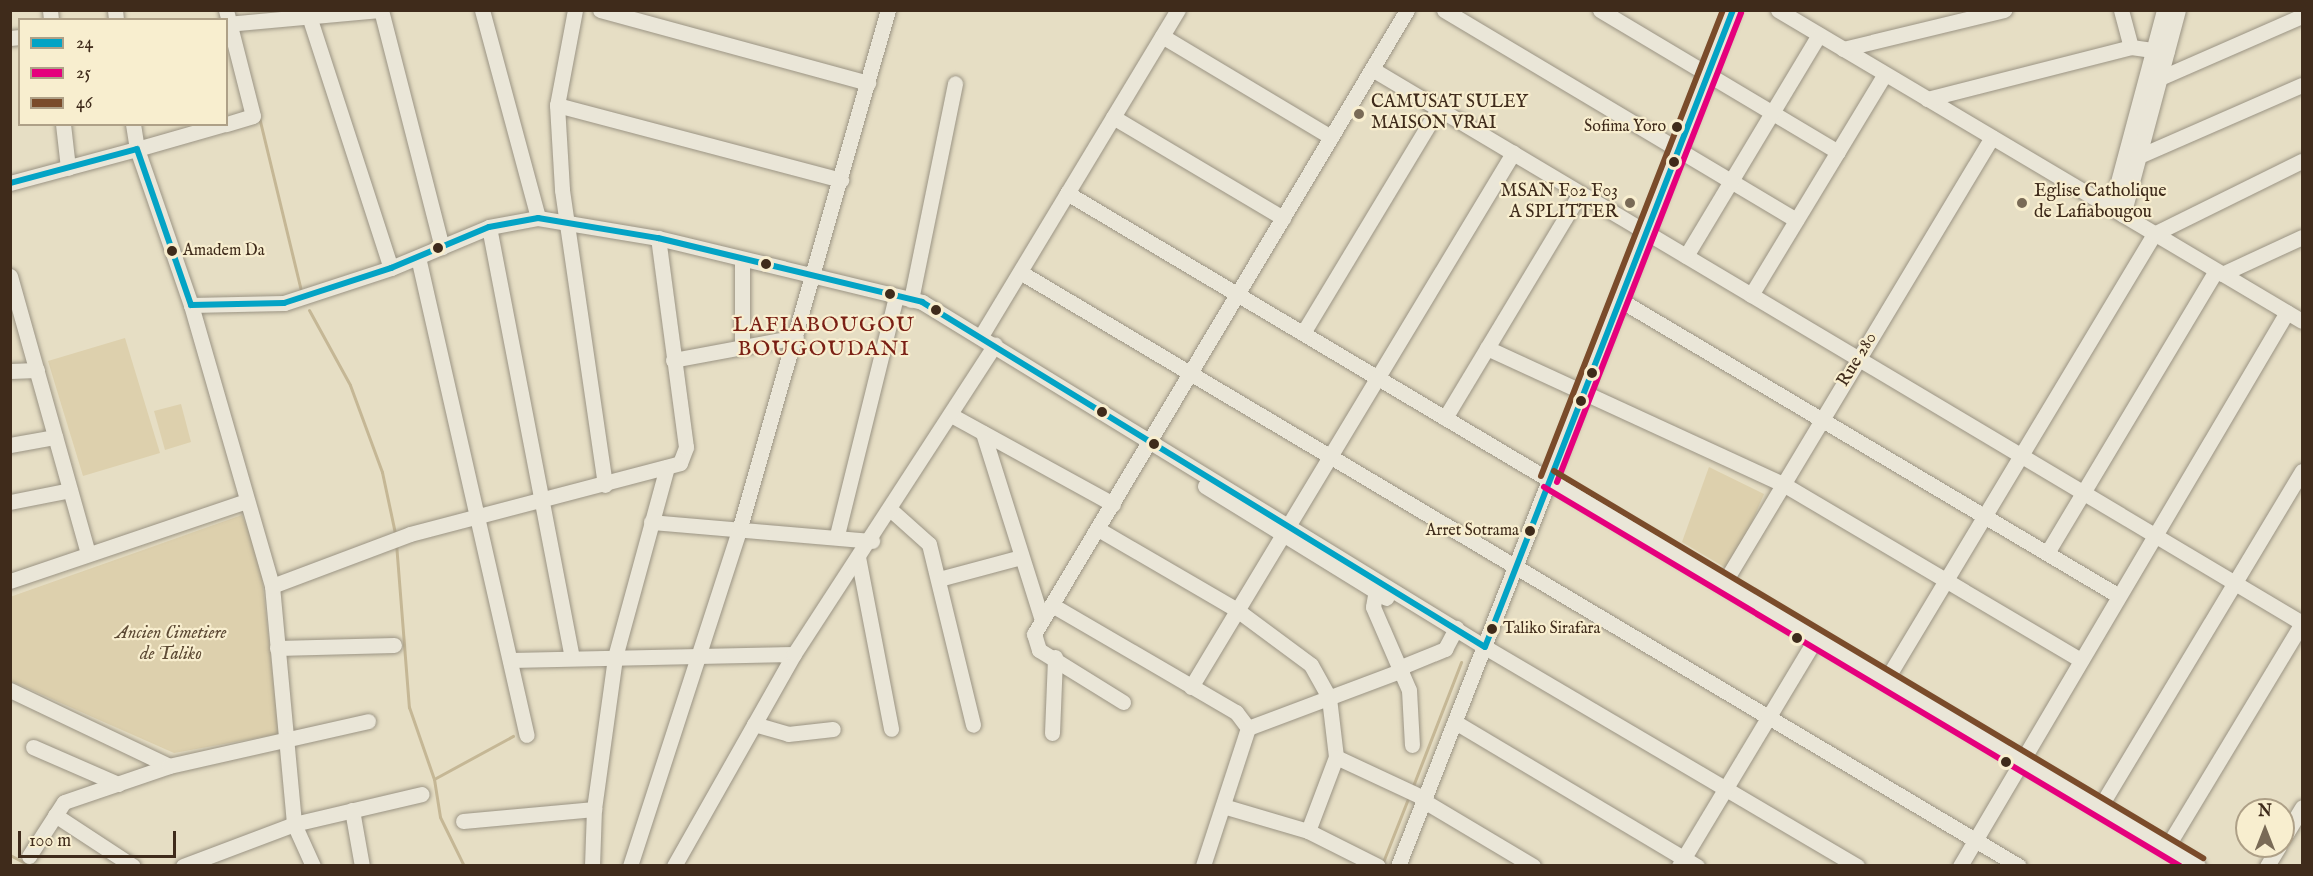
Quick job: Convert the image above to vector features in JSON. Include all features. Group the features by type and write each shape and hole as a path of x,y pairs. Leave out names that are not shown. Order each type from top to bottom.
{"street":[{"path":"228,123 253,116 228,19 381,10 442,247"},
{"path":"482,10 538,218"},
{"path":"574,10 557,105 565,220 605,485"},
{"path":"600,10 868,83"},
{"path":"630,866 696,656 740,527 814,280 888,10"},
{"path":"981,336 1178,10"},
{"path":"1123,702 1034,642 1042,620 1407,10"},
{"path":"1444,10 1796,220"},
{"path":"1600,10 1838,152"},
{"path":"1398,866 1733,10"},
{"path":"1778,10 2219,273 2297,316 2155,535 1960,866"},
{"path":"1843,49 1983,13 2004,10"},
{"path":"2121,10 2131,47"},
{"path":"2117,212 2137,157 2160,78 2164,10"},
{"path":"2117,212 2160,51 2178,10"},
{"path":"309,15 391,268"},
{"path":"2160,78 2302,16"},
{"path":"1686,256 1819,35"},
{"path":"1162,36 1331,137"},
{"path":"1927,99 2131,47 2160,51"},
{"path":"1372,69 2302,623 2167,847"},
{"path":"1752,295 1885,74"},
{"path":"837,535 904,298 955,83"},
{"path":"2137,157 2302,85"},
{"path":"557,105 841,180"},
{"path":"1303,333 1438,109"},
{"path":"1113,117 1283,218"},
{"path":"63,126 68,168"},
{"path":"133,126 137,149 191,305 272,586 294,824 313,866"},
{"path":"10,183 218,126"},
{"name":"Rue 280","path":"1724,583 1992,137"},
{"path":"1191,687 1513,153"},
{"path":"1886,680 2154,234 2302,160"},
{"path":"1067,193 2198,866"},
{"path":"1445,418 1580,193"},
{"path":"191,305 284,303 391,268 489,227 538,218 565,220 658,238 814,280 904,298 981,336 1150,443 1160,455 1285,532 1454,633 1485,647 1724,790 1857,866"},
{"path":"489,227 572,657"},
{"path":"2047,553 2219,273 2302,237"},
{"path":"272,586 410,534 543,504 667,467 686,457 658,238"},
{"path":"418,257 527,735"},
{"path":"742,261 742,347"},
{"path":"1020,272 2019,866"},
{"path":"10,276 88,554"},
{"path":"1620,300 2119,596"},
{"path":"673,360 796,337"},
{"path":"674,866 794,654 858,557 872,541 995,345"},
{"path":"1487,348 1784,484 2081,660"},
{"path":"10,371 37,370"},
{"path":"951,415 1113,504"},
{"path":"983,433 1042,620"},
{"path":"10,444 55,437"},
{"path":"592,866 594,809 615,657 667,467"},
{"path":"2100,807 2302,471"},
{"path":"10,502 70,490"},
{"path":"10,580 247,501"},
{"path":"891,510 929,544 973,725"},
{"path":"651,522 837,535 872,541"},
{"path":"1098,529 1237,610 1296,650 1329,698 1336,757 1308,831"},
{"path":"858,557 891,729"},
{"path":"939,579 1021,557"},
{"path":"1376,587 1373,607 1401,669 1412,710 1412,745"},
{"path":"1052,605 1236,712 1248,728"},
{"path":"1248,728 1329,698 1445,649 1454,633"},
{"path":"1455,722 1686,863 1724,790 1816,638"},
{"path":"278,648 394,645"},
{"path":"510,660 794,654"},
{"path":"1052,733 1055,657"},
{"path":"10,690 169,766"},
{"path":"29,856 64,802 169,766 368,721"},
{"path":"754,724 788,734 833,729"},
{"path":"1203,866 1248,728"},
{"path":"33,747 118,783"},
{"path":"1336,757 1424,800 1533,866"},
{"path":"183,866 294,824 422,794"},
{"path":"1223,807 1308,831 1378,866"},
{"path":"463,821 594,809"},
{"path":"352,810 362,866"},
{"path":"56,815 133,866"}],"green space":[{"path":"125,338 160,453 83,476 48,361"},
{"path":"181,404 191,442 165,450 154,411"},
{"path":"1709,467 1764,494 1731,571 1682,542"},
{"name":"Ancien Cimetiere de Taliko","path":"242,515 260,559 279,734 174,753 11,681 10,597"}],"waterway":[{"path":"259,117 301,291"},
{"path":"309,310 350,385 382,472 395,533"},
{"path":"396,543 409,707 434,779 440,817 464,866"},
{"path":"1413,786 1461,662"},
{"path":"434,779 513,736"},
{"path":"1383,862 1409,796"},
{"path":"10,855 31,866"}],"transit line":[{"name":"46","path":"1541,476 1723,10"},
{"name":"24","path":"1485,647 1733,10"},
{"name":"25","path":"1557,482 1741,13"},
{"name":"24","path":"10,183 137,149 191,305"},
{"name":"24","path":"191,305 284,303 391,268 489,227 538,218 658,238 922,302 1485,647"},
{"name":"46","path":"1554,471 2203,858"},
{"name":"25","path":"1544,487 2180,866"}],"place":[{"name":"CAMUSAT SULEY MAISON VRAI","path":"1359,114"},
{"name":"Sofima Yoro","path":"1677,127"},
{"name":"MSAN F02 F03 A SPLITTER","path":"1630,203"},
{"name":"Eglise Catholique de Lafiabougou","path":"2022,203"},
{"name":"Amadem Da","path":"172,251"},
{"name":"Arret Sotrama","path":"1530,531"},
{"name":"Taliko Sirafara","path":"1492,629"}],"district":[{"name":"LAFIABOUGOU BOUGOUDANI","path":"824,338"}]}
